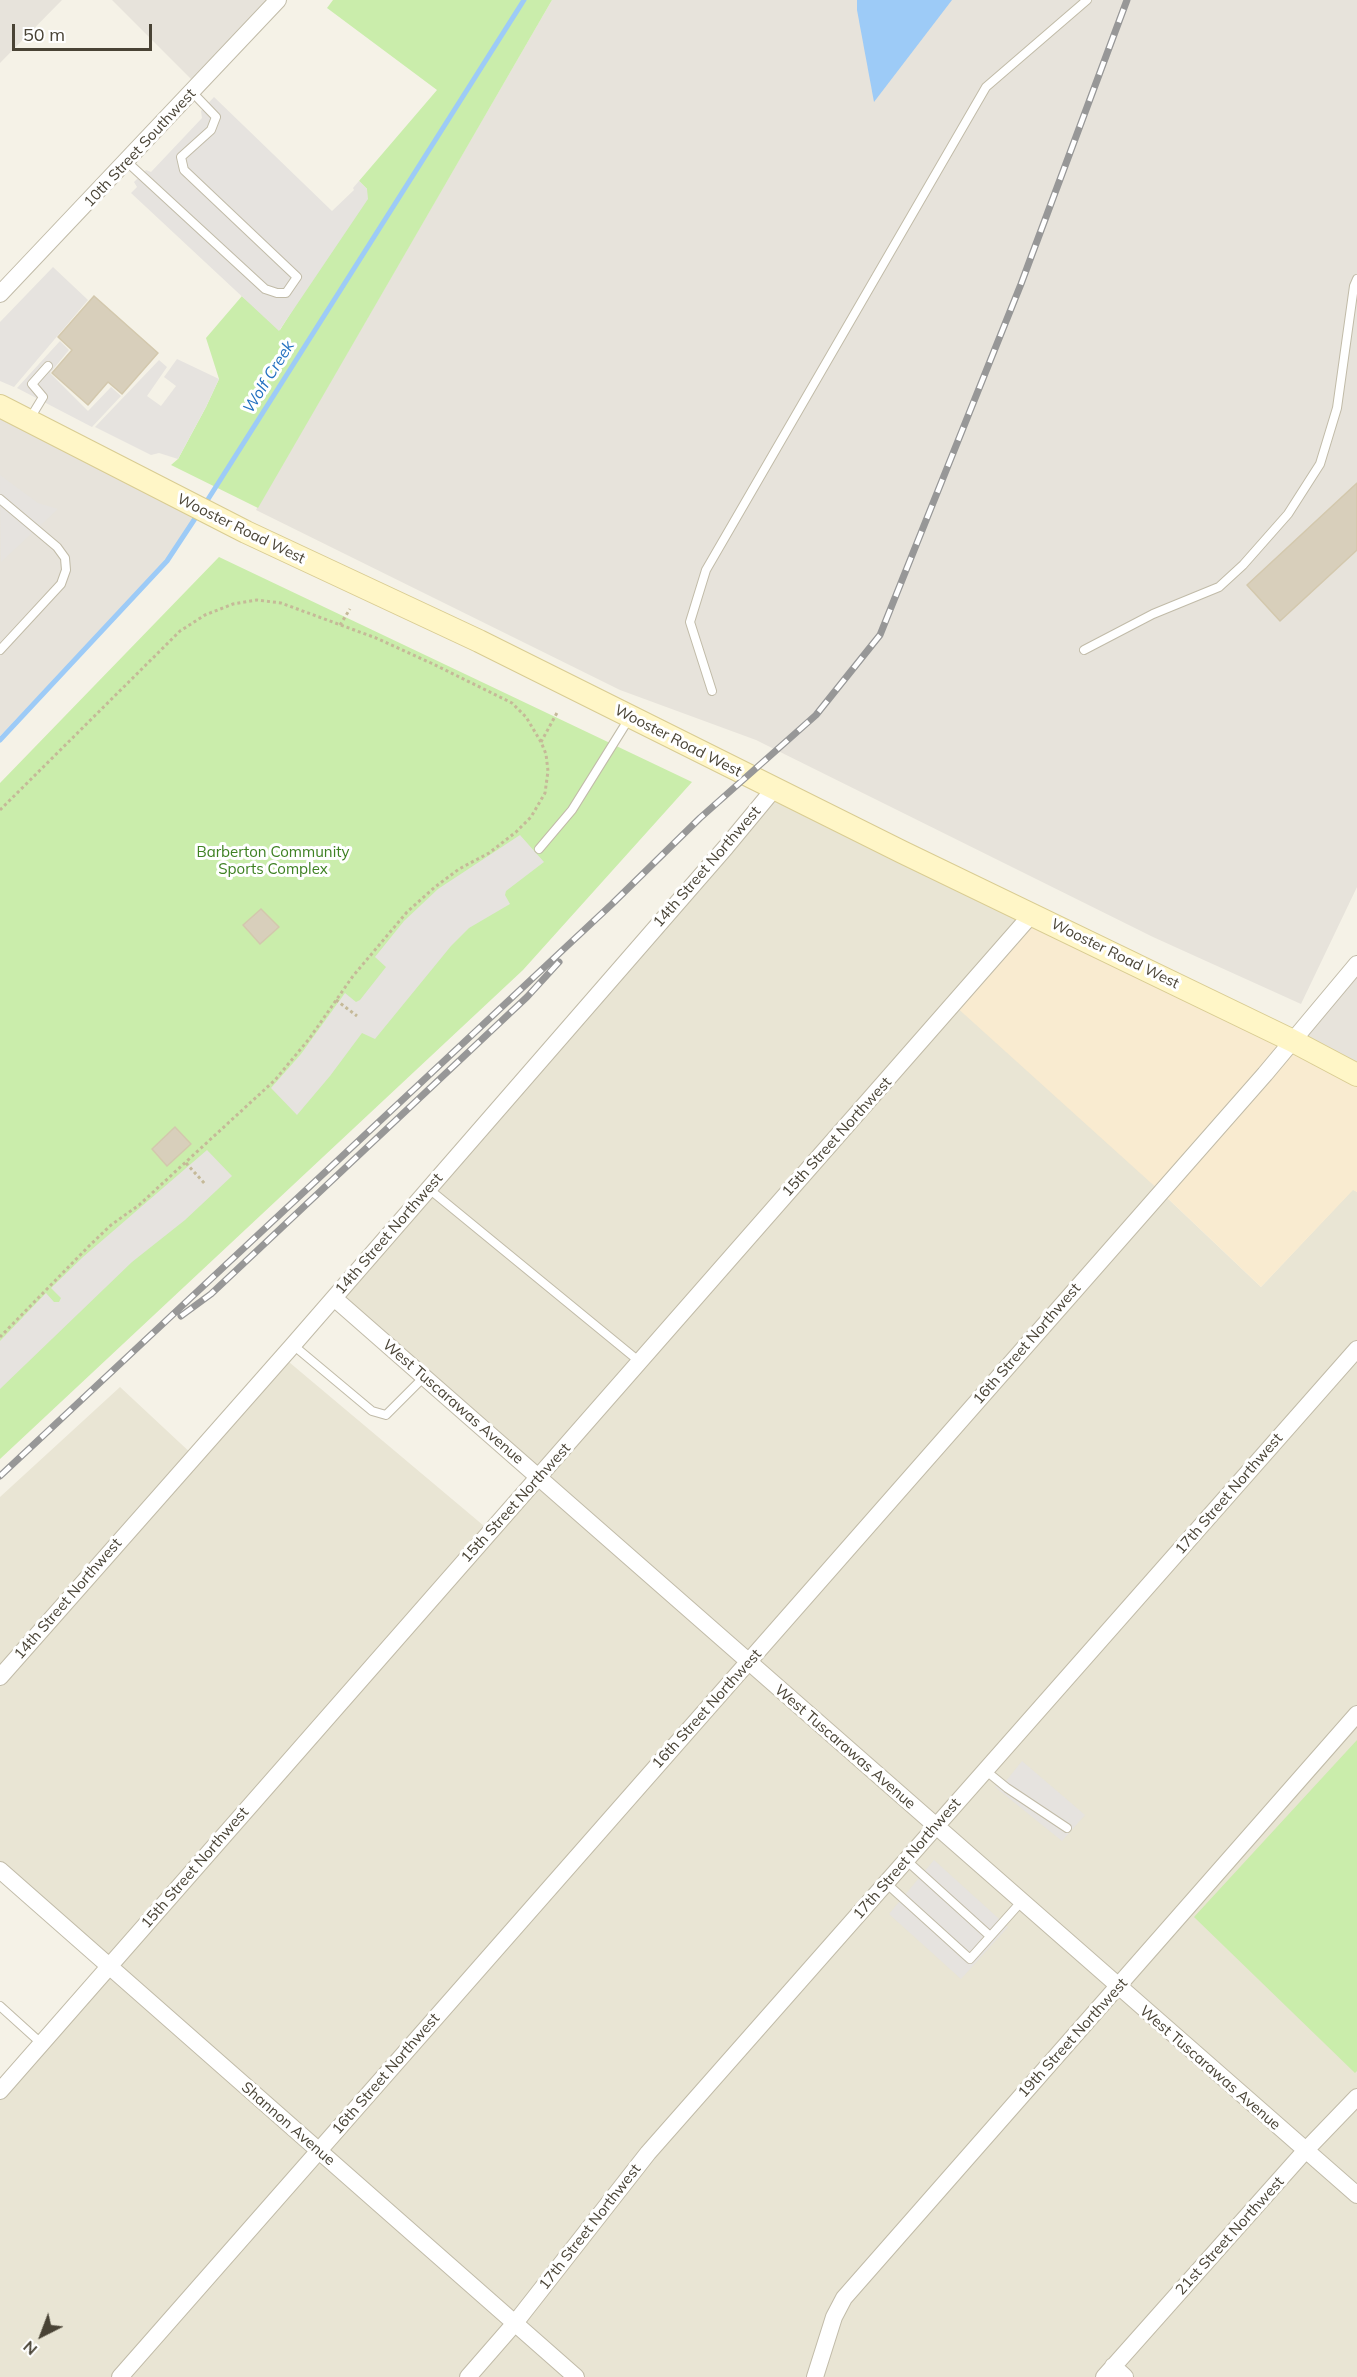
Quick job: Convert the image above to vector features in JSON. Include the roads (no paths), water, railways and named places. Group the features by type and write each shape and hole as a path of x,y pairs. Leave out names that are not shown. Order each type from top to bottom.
{"main road":[{"name":"Wooster Road West","path":"0,406 246,532 479,641 774,789 1292,1040 1357,1075"}],"street":[{"name":"10th Street Southwest","path":"0,294 278,0"},
{"name":"14th Street Northwest","path":"0,1677 334,1298 774,789"},
{"name":"15th Street Northwest","path":"0,2091 1032,914"},
{"name":"16th Street Northwest","path":"120,2377 1265,1074 1357,964"},
{"name":"West Tuscarawas Avenue","path":"334,1298 1357,2195"},
{"name":"17th Street Northwest","path":"468,2377 515,2323 648,2153 1357,1349"},
{"name":"19th Street Northwest","path":"815,2377 834,2317 844,2298 1357,1714"},
{"name":"Shannon Avenue","path":"0,1870 576,2377"},
{"name":"21st Street Northwest","path":"1114,2374 1305,2151 1357,2097"}],"lane":[{"path":"712,691 690,622 706,570 986,87 1087,0"},
{"path":"126,161 265,289 286,293 297,277 184,170 181,157 211,130 216,117 192,92"},
{"path":"1084,650 1153,614 1219,587 1243,565 1288,514 1320,464 1334,419 1354,286 1357,279"},
{"path":"28,420 43,396 32,384 48,366"},
{"path":"0,499 57,547 65,558 66,570 61,584 0,651"},
{"path":"539,849 572,810 630,717"},
{"path":"429,1189 641,1362"},
{"path":"293,1345 372,1411 386,1415 424,1377"},
{"path":"985,1770 1007,1788 1066,1828"},
{"path":"906,1860 990,1936"},
{"path":"886,1883 970,1959 1021,1902"},
{"path":"0,2006 42,2044"}],"water":[{"path":"857,0 952,0 874,102 857,10"}],"waterway":[{"name":"Wolf Creek","path":"205,504 524,0"},
{"name":"Wolf Creek","path":"0,740 167,561 198,514"}],"railway":[{"path":"0,1476 612,904 700,818 816,715 880,635 1021,284 1127,0"},
{"path":"181,1316 211,1294 527,997 559,962"}],"park label":[{"name":"Barberton Community Sports Complex","path":"273,860"}]}
